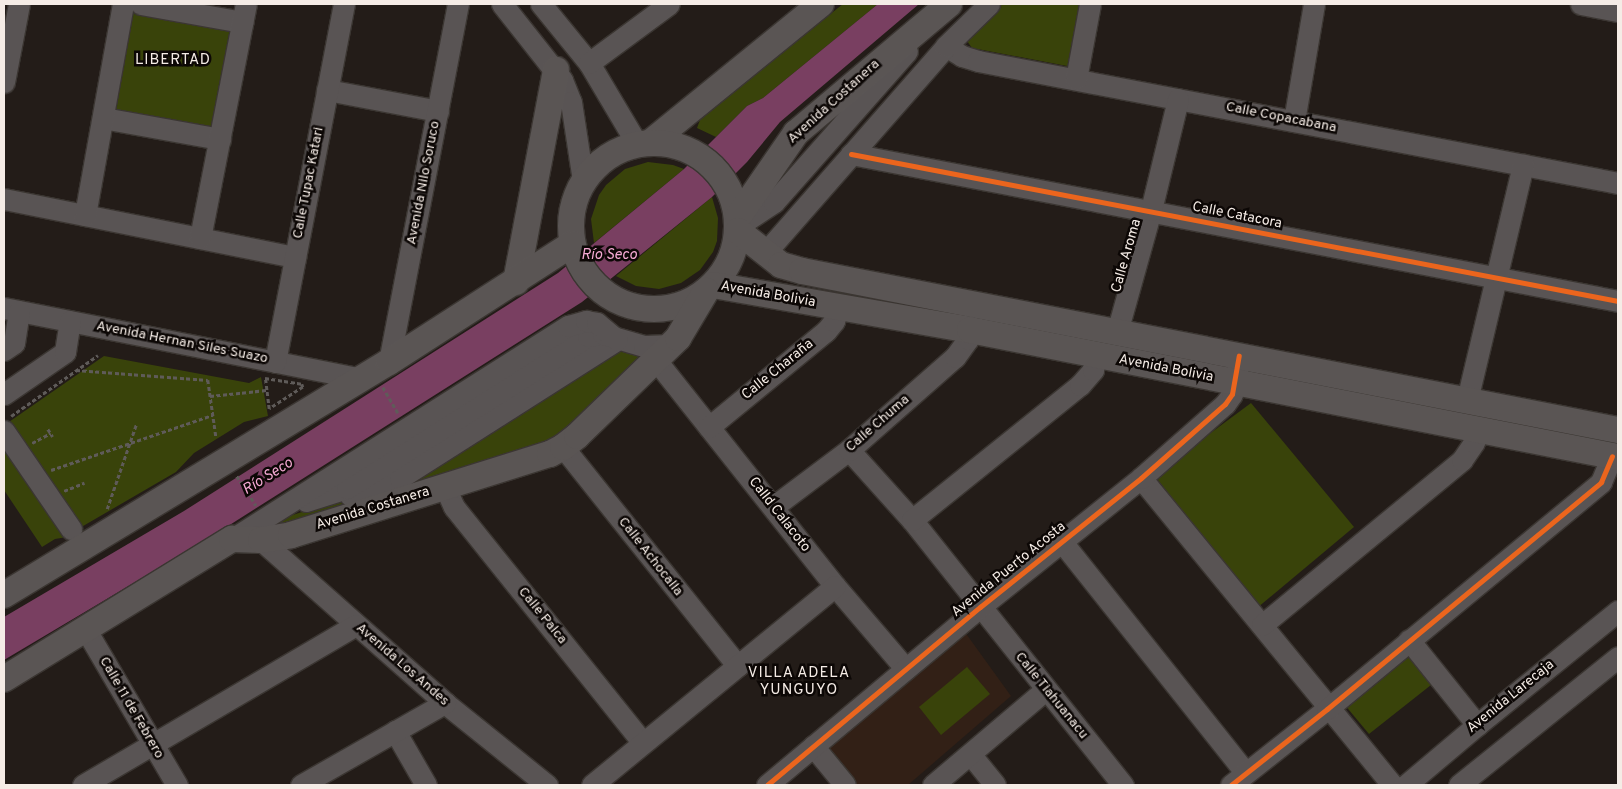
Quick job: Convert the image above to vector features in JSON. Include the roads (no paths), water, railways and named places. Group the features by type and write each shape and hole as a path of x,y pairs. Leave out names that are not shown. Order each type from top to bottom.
{"main road":[{"path":"651,143 691,151 709,163 723,178 737,219 731,258 710,288 682,304 661,308 640,308 614,298 592,281 575,251 570,231 572,211 584,180 596,165 612,153 651,143 821,4"},
{"name":"Avenida Costanera","path":"737,219 796,133 948,4"},
{"path":"516,282 556,70"},
{"name":"Avenida Bolivia","path":"737,219 765,253 781,265 802,271 1618,430"},
{"path":"4,595 376,374 516,282 575,251"},
{"name":"Avenida Costanera","path":"4,679 257,525 291,534 550,454 563,447 577,436 678,338 710,288"},
{"name":"Avenida Bolivia","path":"710,288 838,307 970,330 1615,457"}],"street":[{"path":"4,82 8,37 19,4"},
{"path":"85,215 124,4"},
{"path":"141,4 244,13 200,238"},
{"name":"Calle Tupac Katari","path":"275,362 344,4"},
{"name":"Avenida Nilo Soruco","path":"376,374 438,111 458,4"},
{"path":"502,4 556,70 570,102 584,180"},
{"path":"541,4 651,143"},
{"path":"765,253 946,46 989,4"},
{"path":"1076,79 1090,4"},
{"path":"1294,121 1314,4"},
{"path":"1581,4 1618,11"},
{"path":"589,63 667,5"},
{"name":"Calle Copacabana","path":"946,46 970,58 1618,183"},
{"path":"327,90 438,111"},
{"name":"Calle Aroma","path":"1117,332 1152,210 1178,99"},
{"path":"103,118 220,140"},
{"name":"Calle Catacora","path":"851,154 1152,210 1496,279 1618,301"},
{"path":"1467,400 1523,165"},
{"path":"4,199 295,257"},
{"name":"Calle Charaña","path":"709,427 826,331 834,321 838,307"},
{"path":"4,350 14,343 11,310"},
{"name":"Avenida Hernan Siles Suazo","path":"11,310 275,362 376,374"},
{"path":"4,394 65,352 70,321"},
{"name":"Calle Chuma","path":"773,507 849,450 955,358 968,339 970,330"},
{"path":"257,525 347,488 588,336 603,334 617,340 662,352"},
{"path":"257,525 394,481 617,340"},
{"name":"Calld Calacoto","path":"662,352 709,427 835,586 906,669"},
{"path":"912,520 1080,385 1093,370 1096,355"},
{"name":"Avenida Puerto Acosta","path":"767,785 980,607 1141,478 1225,404 1232,394 1240,356"},
{"path":"1262,625 1462,460 1474,442 1477,430"},
{"path":"4,431 70,529"},
{"name":"Calle Achocalla","path":"563,447 738,666"},
{"name":"Calle Tiahuanacu","path":"849,450 912,520 1045,690 1123,785"},
{"path":"1062,542 1238,779 1328,709 1601,482 1615,457"},
{"path":"1141,478 1392,785"},
{"name":"Calle Palca","path":"445,487 454,506 644,743"},
{"name":"Avenida Los Andes","path":"257,525 356,625 445,703 547,785"},
{"path":"592,785 835,586"},
{"name":"Avenida Larecaja","path":"1406,785 1618,611"},
{"path":"83,785 356,625"},
{"name":"Calle 11 de Febrero","path":"86,630 177,785"},
{"path":"1409,640 1477,725"},
{"path":"1459,785 1618,657"},
{"path":"933,785 971,755 1045,690"},
{"path":"302,785 445,703"},
{"path":"395,731 426,785"},
{"path":"813,746 845,785"},
{"path":"971,755 996,785"}],"water":[{"name":"Río Seco","path":"878,4 919,4 780,122 747,162 712,197 582,302 206,540 4,660 4,617 184,511 558,273 684,169 747,106 763,98"}],"district":[{"name":"LIBERTAD","path":"173,61"},
{"name":"VILLA ADELA YUNGUYO","path":"799,682"}]}
